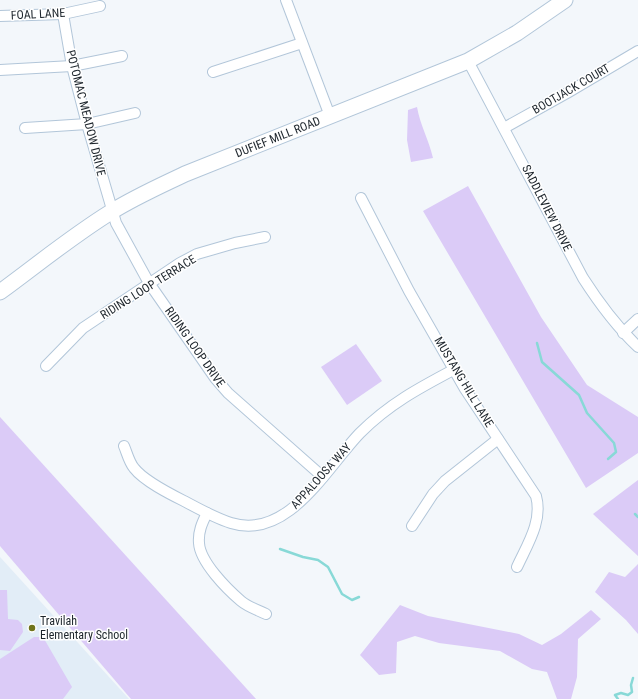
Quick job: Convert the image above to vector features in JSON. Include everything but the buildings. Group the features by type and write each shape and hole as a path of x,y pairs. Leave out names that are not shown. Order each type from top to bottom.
{"main road":[{"name":"DUFIEF MILL ROAD","path":"0,292 71,239 111,212 148,191 185,174 468,61 517,33 565,0"}],"street":[{"path":"286,0 330,116"},
{"name":"FOAL LANE","path":"0,16 63,14 100,6"},
{"name":"POTOMAC MEADOW DRIVE","path":"63,14 72,66 111,212"},
{"path":"213,72 302,43"},
{"name":"BOOTJACK COURT","path":"504,128 567,93 638,50"},
{"path":"0,70 72,66 122,56"},
{"name":"SADDLEVIEW DRIVE","path":"468,61 583,278 597,301 623,333 638,347"},
{"path":"25,128 87,124 135,113"},
{"name":"MUSTANG HILL LANE","path":"361,198 409,290 465,389 531,488 538,505 536,523 517,567"},
{"name":"RIDING LOOP DRIVE","path":"111,212 149,283 215,378 228,393 323,477"},
{"name":"RIDING LOOP TERRACE","path":"46,366 83,328 180,263 197,254 235,242 265,237"},
{"path":"623,333 638,318"},
{"name":"APPALOOSA WAY","path":"124,446 131,463 139,473 170,494 207,513 232,524 251,525 276,520 298,506 359,434 386,409 403,397 455,369"},
{"path":"412,526 433,494 445,481 498,439"},
{"path":"207,513 200,529 199,543 202,555 208,566 242,602 266,614"}],"shaded area":[{"path":"417,107 433,158 411,162 407,140 408,110"},
{"path":"468,186 541,317 587,385 638,417 638,453 586,488 423,211"},
{"path":"356,344 382,381 347,405 321,367"},
{"path":"0,417 256,699 131,699 0,546"},
{"path":"638,480 638,556 593,514"},
{"name":"Travilah Elementary School","path":"0,557 129,699 0,699"},
{"path":"638,564 638,634 626,620 595,592 609,572 625,577"},
{"path":"0,590 7,590 8,619 18,620 22,624 23,632 10,651 0,650"},
{"path":"400,605 428,616 519,634 542,645 561,634 591,610 601,619 578,639 577,677 571,699 557,699 547,672 532,669 500,651 439,643 415,636 397,642 396,673 379,675 360,655"},
{"path":"34,637 43,637 72,687 63,699 0,699 0,659"}],"waterway":[{"path":"537,343 542,362 579,395 587,413 614,443 616,452 608,459"},
{"path":"635,514 638,517"},
{"path":"280,549 303,557 318,560 328,567 342,594 352,600 359,597"},
{"path":"618,699 615,695 621,693 628,695 632,692 631,685 633,678"}],"place":[{"name":"Travilah Elementary School","path":"32,628"}]}
